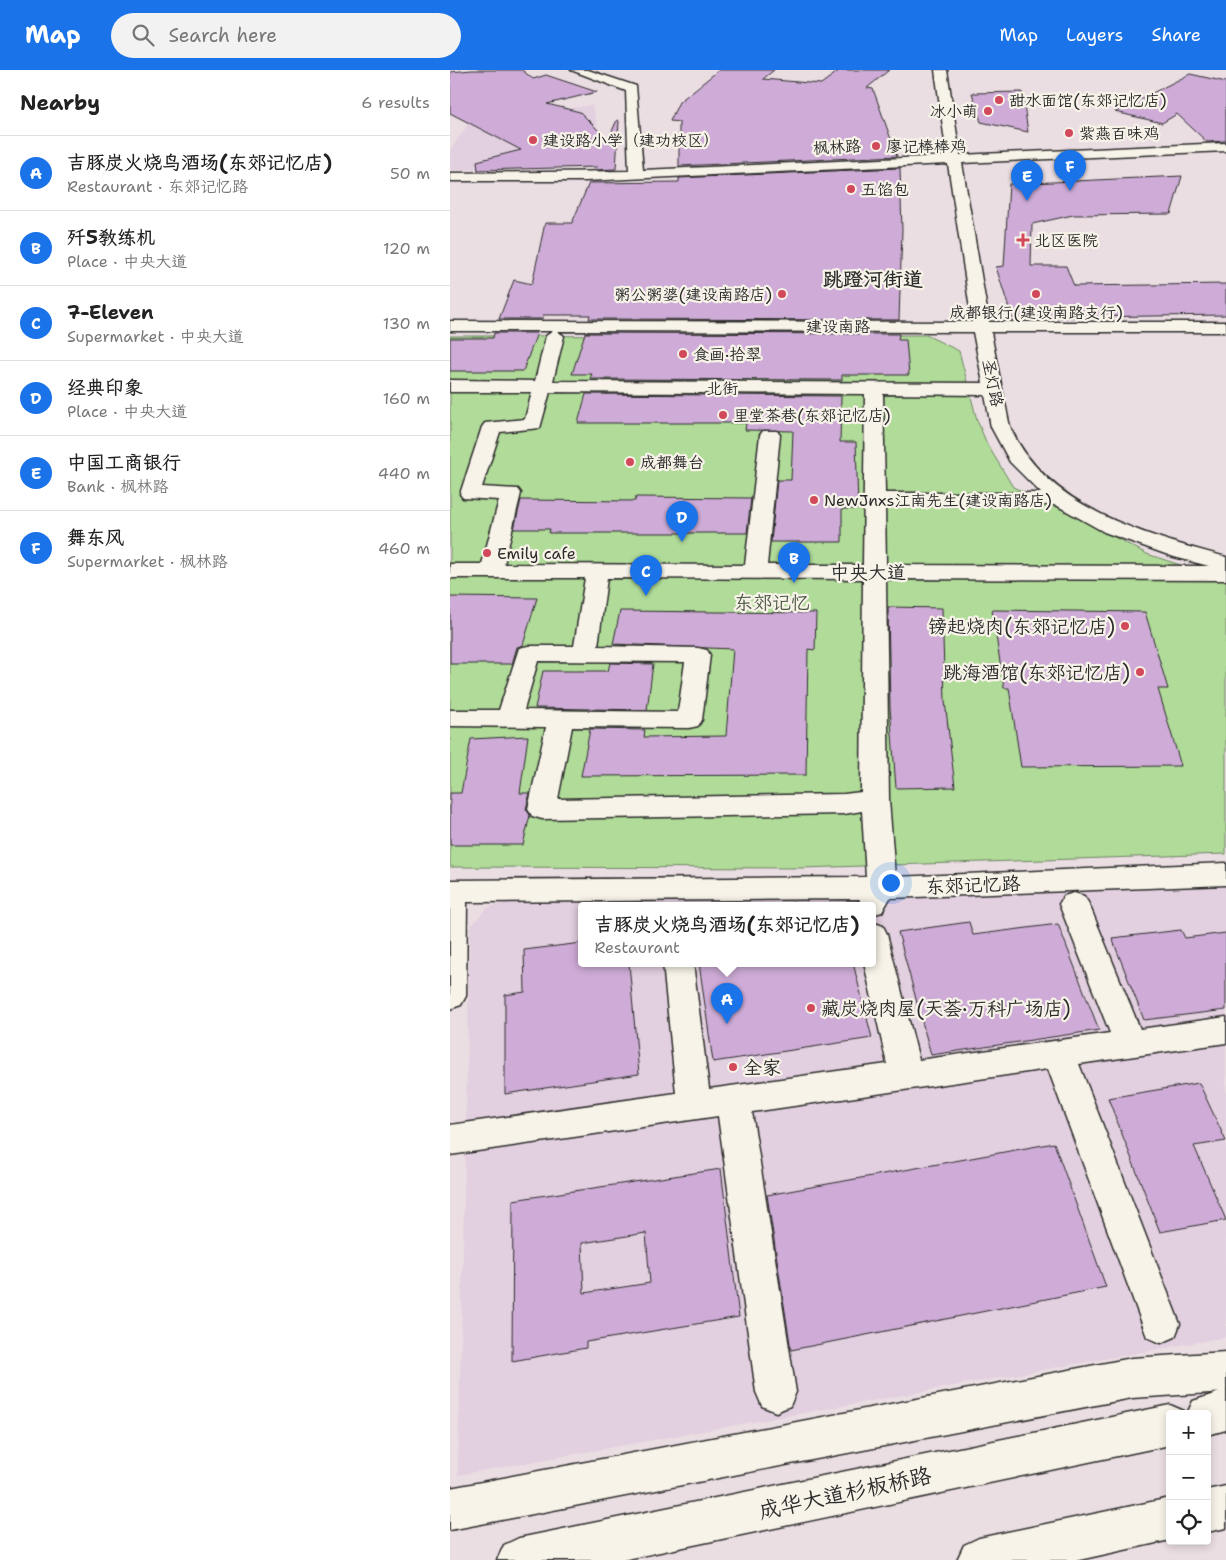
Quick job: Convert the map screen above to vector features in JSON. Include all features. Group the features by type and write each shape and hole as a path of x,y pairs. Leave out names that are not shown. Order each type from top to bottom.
{"street":[{"path":"577,70 632,89 636,174"},
{"name":"圣灯路","path":"941,70 971,274 1001,427 1020,462 1060,499 1112,526 1182,552 1226,564"},
{"name":"枫林路","path":"450,177 636,174 1226,147"},
{"name":"建设南路","path":"450,326 1226,327"},
{"path":"491,571 511,494 470,494 492,427 533,424 555,336"},
{"name":"北街","path":"450,386 994,389"},
{"path":"874,388 876,897"},
{"path":"755,572 770,435"},
{"path":"875,499 1060,499"},
{"name":"中央大道","path":"450,571 1226,573"},
{"path":"585,654 597,571"},
{"path":"450,718 689,720 698,655 528,654 509,718"},
{"path":"561,718 542,809 844,804 875,800"},
{"name":"东郊记忆路","path":"452,891 876,897 1226,874"},
{"path":"450,996 452,891"},
{"path":"1074,904 1130,1044"},
{"path":"876,951 906,1075"},
{"path":"678,967 694,1105"},
{"path":"450,1140 1226,1030"},
{"path":"1060,1054 1161,1324"},
{"path":"733,1100 776,1392"},
{"path":"450,1509 1132,1378 1226,1372"},
{"path":"1211,1414 1226,1410"},
{"name":"成华大道杉板桥路","path":"519,1560 1166,1426"},
{"path":"1211,1510 1226,1507"},
{"path":"979,1560 1166,1520"}],"shaded area":[{"name":"建设路小学（建功校区）","path":"592,105 598,130 617,149 617,166 450,170 450,150 469,123"},
{"path":"1226,881 1226,1337 458,1475 470,927 487,908 510,901"}],"green space":[{"name":"东郊记忆","path":"926,335 959,351 977,420 987,444 1013,487 1059,508 1147,554 1226,580 1226,854 802,868 450,867 450,336"}],"building":[{"path":"522,70 533,79 546,75 597,92 547,104 580,112 608,140 617,120 619,121 616,169 595,170 597,167 478,170 477,161 521,150 450,113 450,72"},
{"path":"719,70 774,70 763,79 821,84 840,70 889,70 867,88 873,89 897,156 679,166 679,122 670,121 679,102"},
{"path":"1190,74 1226,82 1226,141 1207,142 1177,114 1162,123 1115,112"},
{"path":"1022,92 1028,132 981,122 972,93"},
{"path":"900,168 902,230 899,320 589,319 590,315 543,315 542,319 499,319 514,280 532,284 545,223 572,223 589,183 679,182 679,178"},
{"path":"1182,176 1171,214 1073,215 1032,224 1031,266 1066,266 1074,286 1226,284 1226,315 1012,318 996,267 1004,266 1009,184"},
{"path":"494,333 537,333 523,371 450,371 450,338 493,338"},
{"path":"585,333 899,334 898,340 906,340 909,375 842,375 842,380 590,379 592,374 572,374"},
{"path":"586,394 841,396 840,442 856,442 858,509 842,509 842,542 771,542 777,480 791,480 793,431 745,430 746,423 578,423"},
{"path":"636,497 751,498 747,533 549,533 550,529 514,529 521,500 635,501"},
{"path":"450,597 537,598 523,645 517,647 512,664 450,664"},
{"path":"888,607 942,608 945,701 955,787 896,788 890,707"},
{"path":"992,610 1145,612 1168,689 1158,689 1181,766 1021,767 1009,688 1004,688"},
{"path":"620,611 816,613 815,650 808,649 806,775 581,776 590,729 645,730 644,737 726,736 733,649 613,644"},
{"path":"610,663 653,664 647,710 535,708 543,671 608,671"},
{"path":"528,736 520,793 530,793 526,809 530,815 523,845 450,845 450,793 461,793 471,739"},
{"path":"969,922 973,935 1058,924 1099,1030 931,1055 898,932"},
{"path":"1181,930 1185,938 1226,933 1226,1010 1144,1020 1112,938"},
{"path":"578,943 578,967 629,967 639,1074 505,1094 505,995 525,992 524,950"},
{"path":"700,967 854,967 872,1038 713,1062"},
{"path":"1199,1083 1226,1141 1194,1146 1226,1220 1160,1232 1108,1098"},
{"path":"1054,1143 1106,1287 791,1350 767,1195"},
{"path":"721,1169 739,1317 586,1342 586,1348 512,1361 513,1200","holes":["646,1233 650,1283 584,1293 582,1243"]}],"place":[{"name":"甜水面馆(东郊记忆店)","path":"999,100"},
{"name":"冰小萌","path":"988,111"},
{"name":"紫燕百味鸡","path":"1069,133"},
{"name":"建设路小学（建功校区）","path":"533,140"},
{"name":"廖记棒棒鸡","path":"876,146"},
{"name":"五馅包","path":"851,189"},
{"name":"舞东风","path":"1070,191"},
{"name":"中国工商银行","path":"1027,201"},
{"name":"北区医院","path":"1023,240"},
{"name":"粥公粥婆(建设南路店)","path":"782,294"},
{"name":"成都银行(建设南路支行)","path":"1036,294"},
{"name":"食画·拾翠","path":"683,354"},
{"name":"里堂茶巷(东郊记忆店)","path":"723,415"},
{"name":"成都舞台","path":"630,462"},
{"name":"NewJnxs江南先生(建设南路店)","path":"814,500"},
{"name":"经典印象","path":"682,542"},
{"name":"Emily cafe","path":"487,553"},
{"name":"歼5教练机","path":"794,583"},
{"name":"7-Eleven","path":"646,596"},
{"name":"镑起烧肉(东郊记忆店)","path":"1125,626"},
{"name":"跳海酒馆(东郊记忆店)","path":"1140,672"},
{"name":"藏炭烧肉屋(天荟·万科广场店)","path":"811,1008"},
{"name":"吉豚炭火烧鸟酒场(东郊记忆店)","path":"727,1024"},
{"name":"全家","path":"733,1067"}],"district":[{"name":"跳蹬河街道","path":"873,279"}]}
